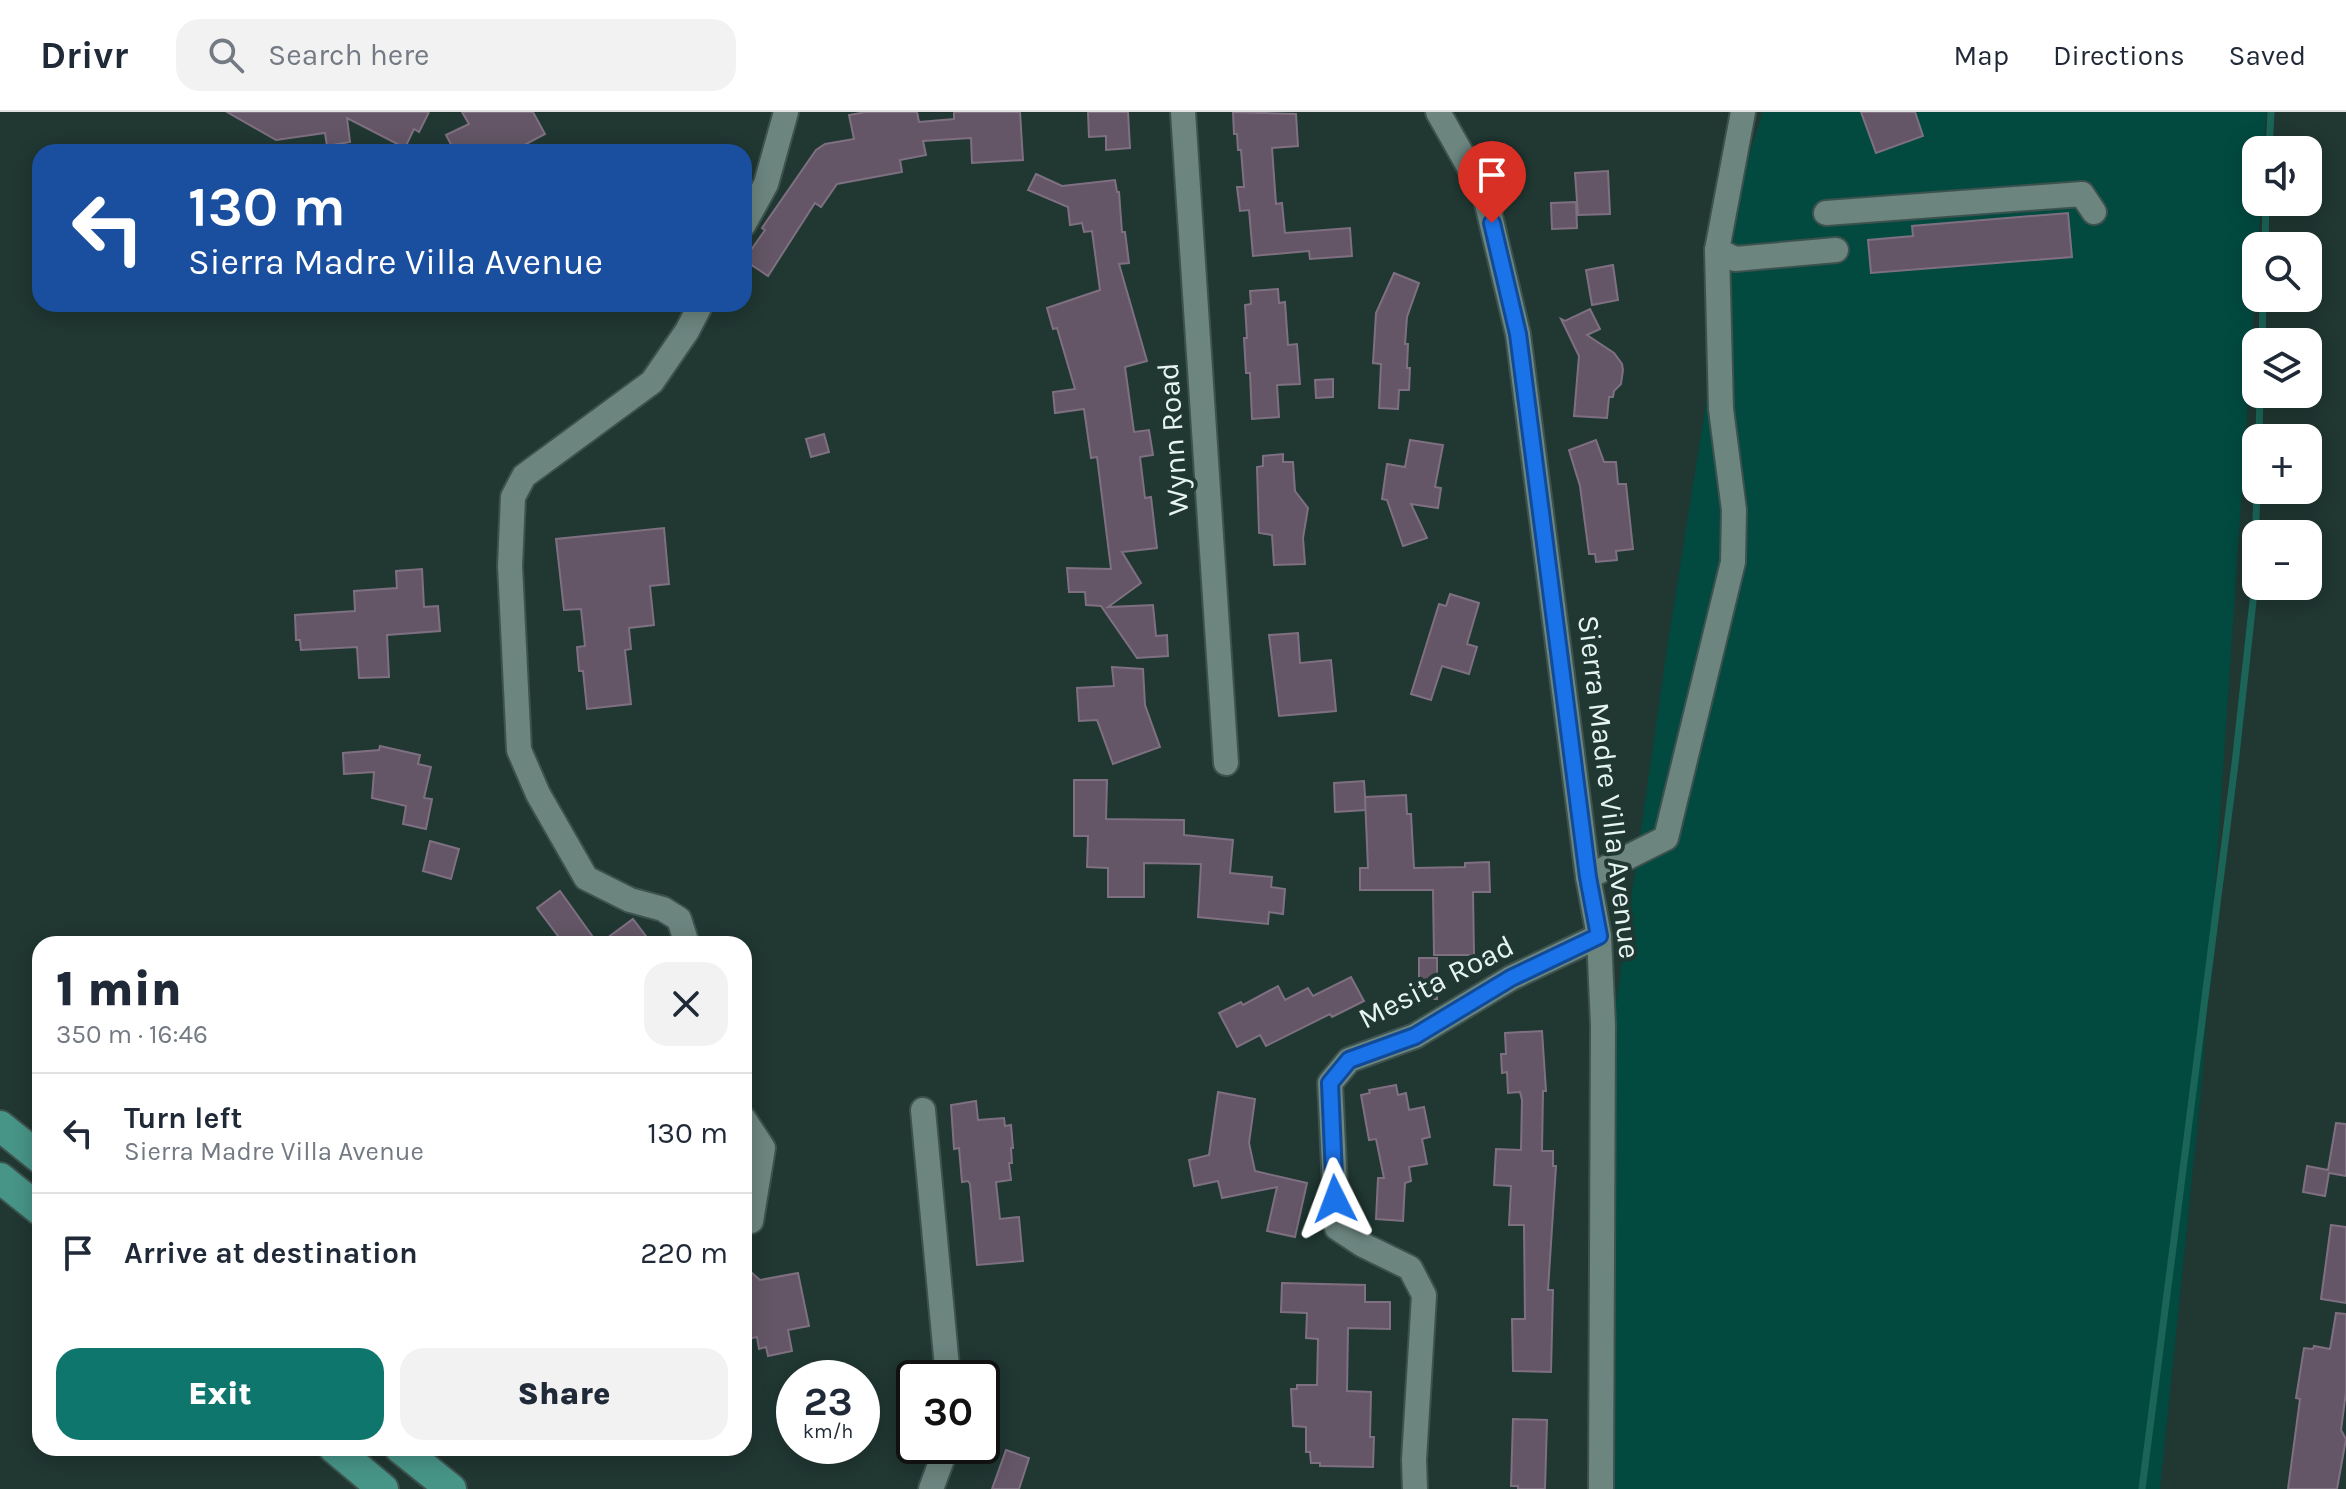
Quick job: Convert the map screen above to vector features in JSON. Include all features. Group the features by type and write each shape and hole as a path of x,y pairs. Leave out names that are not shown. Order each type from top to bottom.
{"main road":[{"path":"0,1126 32,1152"},
{"path":"0,1178 32,1204"},
{"path":"344,1456 383,1489"},
{"path":"410,1456 451,1489"}],"street":[{"path":"752,209 766,184 786,112"},
{"name":"Wynn Road","path":"1183,112 1226,763"},
{"name":"Sierra Madre Villa Avenue","path":"1438,112 1485,195 1518,334 1588,877 1599,936 1603,1025 1601,1489"},
{"path":"1588,877 1666,838 1733,562 1734,510 1721,409 1717,250 1743,112"},
{"path":"1826,213 2082,194 2094,212"},
{"path":"1717,250 1735,259 1836,250"},
{"path":"684,936 679,919 663,909 630,900 586,878 538,794 519,750 510,566 513,497 524,476 652,382 697,312"},
{"name":"Mesita Road","path":"1415,1489 1424,1295 1410,1268 1363,1245 1337,1228 1330,1083 1349,1060 1415,1036 1511,978 1599,936"},
{"path":"923,1110 946,1360"},
{"path":"752,1131 763,1148 752,1215"},
{"path":"931,1489 940,1464"}],"green space":[{"path":"1763,112 2266,112 2265,136 2242,136 2242,216 2260,216 2259,232 2242,232 2242,312 2254,312 2253,328 2242,328 2242,408 2247,408 2246,424 2242,424 2242,488 2202,1081 2160,1489 1605,1489 1615,1010 1668,642 1742,177"}],"building":[{"path":"227,112 429,112 419,132 414,129 407,144 397,144 347,118 350,142 327,144 325,133 276,140"},
{"path":"462,112 533,112 545,134 526,144 451,144 446,135 469,124"},
{"path":"917,112 919,122 954,119 954,112 1020,112 1023,160 972,163 971,138 923,141 926,155 900,160 902,172 837,184 821,207 815,203 768,276 752,265 752,249 765,230 762,228 816,150 825,144 854,139 849,115"},
{"path":"1088,112 1128,112 1130,148 1106,150 1106,136 1089,137"},
{"path":"1233,112 1296,114 1298,146 1272,148 1276,204 1282,203 1285,233 1350,228 1352,256 1310,259 1309,251 1253,256 1249,210 1240,211 1237,187 1244,187 1241,150 1238,150 1237,134 1234,134"},
{"path":"1861,112 1915,112 1923,136 1876,153"},
{"path":"1608,171 1610,214 1578,215 1575,173"},
{"path":"1036,174 1062,186 1115,180 1119,192 1122,232 1125,232 1129,263 1119,264 1147,361 1125,367 1134,432 1149,430 1153,455 1140,457 1145,498 1151,497 1157,548 1122,552 1141,583 1108,607 1153,605 1156,636 1167,635 1168,656 1137,658 1101,606 1086,605 1085,592 1069,592 1067,568 1111,569 1097,457 1091,458 1084,409 1055,413 1053,392 1075,389 1057,328 1053,329 1047,308 1100,290 1092,231 1084,232 1082,223 1070,225 1068,207 1028,190"},
{"path":"1576,202 1577,228 1552,229 1551,203"},
{"path":"2068,213 2072,257 1871,273 1868,240 1913,236 1912,226"},
{"path":"1613,265 1618,300 1592,305 1586,270"},
{"path":"1394,273 1419,283 1407,317 1405,344 1408,344 1409,390 1399,390 1398,409 1379,408 1381,364 1373,363 1376,313"},
{"path":"1278,289 1279,303 1285,302 1288,345 1297,344 1300,384 1277,385 1279,417 1252,419 1250,373 1246,373 1245,305 1251,304 1250,291"},
{"path":"1590,309 1600,329 1587,335 1614,353 1623,370 1621,384 1613,397 1609,397 1607,418 1574,416 1579,356 1561,319 1565,321"},
{"path":"1333,379 1333,397 1316,398 1315,380"},
{"path":"824,434 829,452 811,457 806,439"},
{"path":"1410,440 1443,445 1435,487 1441,488 1438,508 1411,504 1427,538 1403,546 1387,500 1382,499 1387,464 1405,467"},
{"path":"1596,440 1604,462 1616,462 1618,484 1626,484 1633,549 1616,551 1617,560 1596,562 1595,554 1589,554 1580,486 1569,450"},
{"path":"1283,454 1283,462 1293,462 1295,491 1308,508 1303,538 1305,564 1274,565 1272,535 1259,533 1257,467 1263,466 1263,456"},
{"path":"664,528 669,584 650,586 654,625 629,628 631,649 625,650 631,704 587,709 577,647 585,646 581,609 564,610 556,539"},
{"path":"422,569 424,607 438,606 440,631 387,635 389,677 359,678 357,647 301,650 300,640 296,640 295,615 355,611 354,591 397,588 396,571"},
{"path":"1450,594 1479,603 1467,644 1477,647 1469,674 1442,666 1431,700 1411,694 1439,604 1446,606"},
{"path":"1298,633 1300,663 1331,660 1336,711 1279,716 1269,635"},
{"path":"1112,667 1143,669 1145,705 1160,747 1113,764 1097,720 1079,721 1077,688 1114,686"},
{"path":"380,746 420,755 418,764 431,767 424,798 432,799 426,829 403,824 406,806 372,798 374,772 344,774 343,753 379,750"},
{"path":"1074,780 1107,780 1106,819 1184,820 1184,835 1233,840 1230,873 1272,877 1271,887 1285,889 1283,914 1269,912 1268,924 1198,917 1201,864 1144,863 1144,897 1108,897 1108,868 1087,867 1088,836 1074,836"},
{"path":"1364,781 1366,810 1335,812 1334,783"},
{"path":"1406,795 1407,814 1411,814 1414,868 1465,867 1465,863 1489,862 1490,892 1473,892 1474,955 1434,955 1433,890 1360,890 1360,868 1368,868 1365,797"},
{"path":"430,841 459,849 451,879 423,871"},
{"path":"560,891 592,936 558,936 537,908"},
{"path":"633,919 646,936 610,936"},
{"path":"1419,958 1437,958 1437,999 1419,999"},
{"path":"1351,977 1364,1001 1266,1046 1260,1035 1237,1047 1219,1013 1241,1002 1243,1005 1278,986 1285,1000 1308,988 1313,996"},
{"path":"1542,1031 1546,1091 1543,1091 1542,1151 1553,1151 1553,1166 1556,1166 1548,1290 1553,1290 1551,1372 1513,1371 1512,1319 1525,1319 1524,1225 1509,1225 1511,1186 1494,1185 1496,1149 1521,1150 1522,1100 1520,1092 1508,1093 1507,1072 1502,1073 1501,1054 1506,1054 1505,1033"},
{"path":"1396,1085 1398,1095 1406,1093 1409,1110 1424,1107 1430,1137 1422,1139 1427,1164 1409,1167 1411,1181 1405,1183 1403,1221 1376,1219 1378,1178 1384,1178 1376,1139 1369,1140 1361,1095 1370,1093 1369,1090"},
{"path":"1218,1092 1255,1099 1249,1143 1255,1171 1307,1183 1295,1237 1267,1231 1277,1187 1222,1198 1218,1181 1194,1186 1189,1160 1209,1155"},
{"path":"976,1101 978,1120 1004,1118 1005,1126 1011,1125 1011,1180 996,1182 1000,1219 1019,1217 1023,1261 977,1265 970,1184 968,1181 962,1182 959,1148 954,1149 951,1105"},
{"path":"2336,1123 2346,1124 2346,1176 2329,1173 2325,1196 2303,1192 2307,1166 2328,1170"},
{"path":"2331,1225 2346,1227 2346,1303 2321,1299"},
{"path":"752,1273 760,1280 798,1273 809,1326 788,1330 792,1351 768,1356 766,1347 759,1349 757,1337 752,1338"},
{"path":"1282,1283 1365,1285 1365,1302 1390,1302 1390,1329 1348,1328 1347,1391 1371,1392 1373,1467 1320,1466 1320,1463 1311,1463 1310,1452 1306,1452 1306,1427 1293,1426 1291,1389 1297,1389 1297,1385 1317,1385 1318,1339 1306,1338 1307,1313 1281,1312"},
{"path":"2336,1313 2346,1314 2346,1392 2341,1430 2346,1439 2337,1489 2288,1489 2304,1348 2330,1349"},
{"path":"1513,1419 1547,1420 1545,1489 1511,1486"},
{"path":"1006,1450 1029,1458 1019,1489 992,1489"}],"waterway":[{"path":"2270,136 2271,112"},
{"path":"2265,232 2266,216"},
{"path":"2262,328 2263,312"},
{"path":"2259,424 2260,408"},
{"path":"2142,1489 2235,764 2253,601 2256,504"}],"route":[{"path":"1335,1199 1330,1083 1349,1060 1415,1036 1511,978 1599,936 1588,877 1518,334 1492,223"}]}
